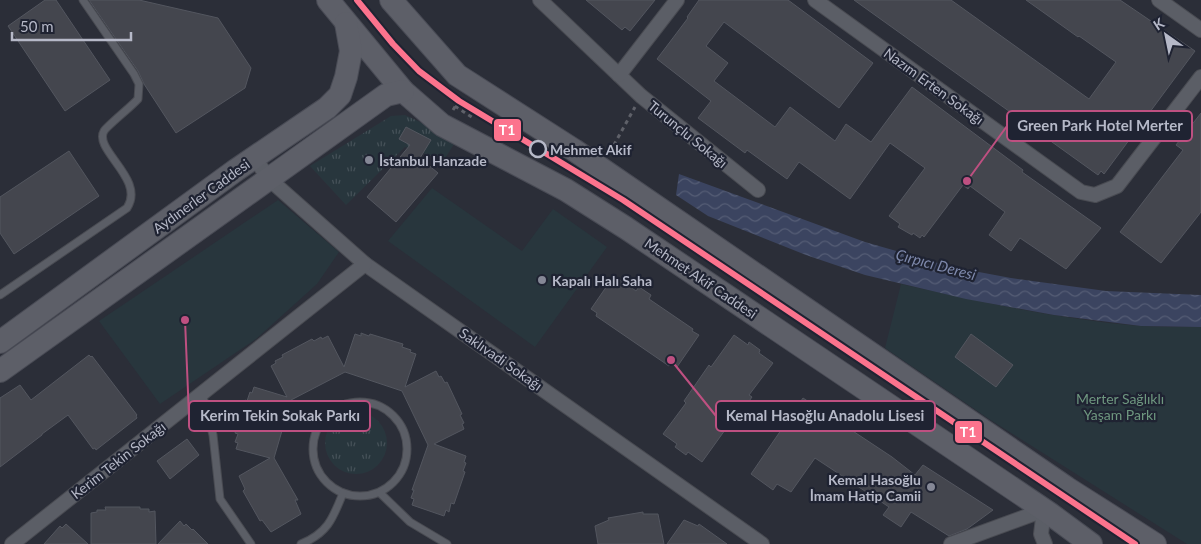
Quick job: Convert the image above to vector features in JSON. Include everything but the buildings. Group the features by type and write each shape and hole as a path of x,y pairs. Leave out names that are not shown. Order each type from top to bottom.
{"main road":[{"name":"Mehmet Akif Caddesi","path":"328,0 403,91 442,125 566,190 626,228 1049,512 1091,544"},
{"path":"391,0 457,75 601,168 1038,468 1155,544"},
{"name":"Aydınerler Caddesi","path":"0,342 254,158 327,108 340,95 346,77 351,51 346,22"},
{"name":"Aydınerler Caddesi","path":"0,371 386,95 403,91"}],"street":[{"name":"Turunçlu Sokağı","path":"540,0 641,96 758,190"},
{"path":"619,75 677,0"},
{"name":"Nazım Erten Sokağı","path":"815,0 1081,192 1095,195 1117,186 1201,77"},
{"path":"1159,0 1201,30"},
{"name":"Saklıvadi Sokağı","path":"254,158 269,179 365,264 762,544"},
{"name":"Kerim Tekin Sokağı","path":"12,544 365,264"},
{"path":"952,544 1044,510 1041,534 1045,544"}],"lane":[{"path":"0,295 127,208 131,200 130,185 102,139 102,135 106,128 138,99 139,84 83,0"},
{"path":"202,392 213,435 220,499 251,544"},
{"path":"366,402 380,407 393,415 402,428 406,442 406,457 402,472 392,484 380,492 365,497 343,494 334,490 322,479 314,465 312,449 315,433 323,419 335,408 351,403 366,402"},
{"path":"380,492 410,522 447,544"},
{"path":"301,544 313,539 325,529 332,520 343,494"}],"path":[{"path":"442,125 471,84"},
{"path":"601,168 641,96"},
{"path":"455,106 474,119"}],"green space":[{"path":"405,115 420,122 454,144 444,160 405,147 346,205 310,166 391,116"},
{"path":"432,188 522,251 553,209 607,247 535,347 388,241"},
{"path":"278,200 339,252 317,284 256,339 160,404 99,321"},
{"name":"Merter Sağlıklı Yaşam Parkı","path":"901,284 990,303 1080,319 1140,326 1201,327 1201,544 1187,544 989,419 885,348"},
{"path":"356,412 373,417 378,421 382,426 387,443 382,460 378,465 373,469 356,474 339,469 334,465 330,460 325,443 330,426 334,421 339,417"}],"water":[{"name":"Çırpıcı Deresi","path":"679,174 865,242 952,267 1011,278 1106,291 1201,295 1201,327 1141,326 1054,315 966,299 865,275 806,255 708,216 676,195"}],"transit line":[{"name":"T1","path":"357,0 393,44 419,71 459,101 623,200 1135,544"}],"place":[{"name":"Mehmet Akif","path":"538,149"},
{"name":"İstanbul Hanzade","path":"369,160"},
{"name":"Green Park Hotel Merter","path":"967,181"},
{"name":"Kapalı Halı Saha","path":"542,280"},
{"name":"Kerim Tekin Sokak Parkı","path":"185,320"},
{"name":"Kemal Hasoğlu Anadolu Lisesi","path":"671,360"},
{"name":"Kemal Hasoğlu İmam Hatip Camii","path":"931,487"}]}
